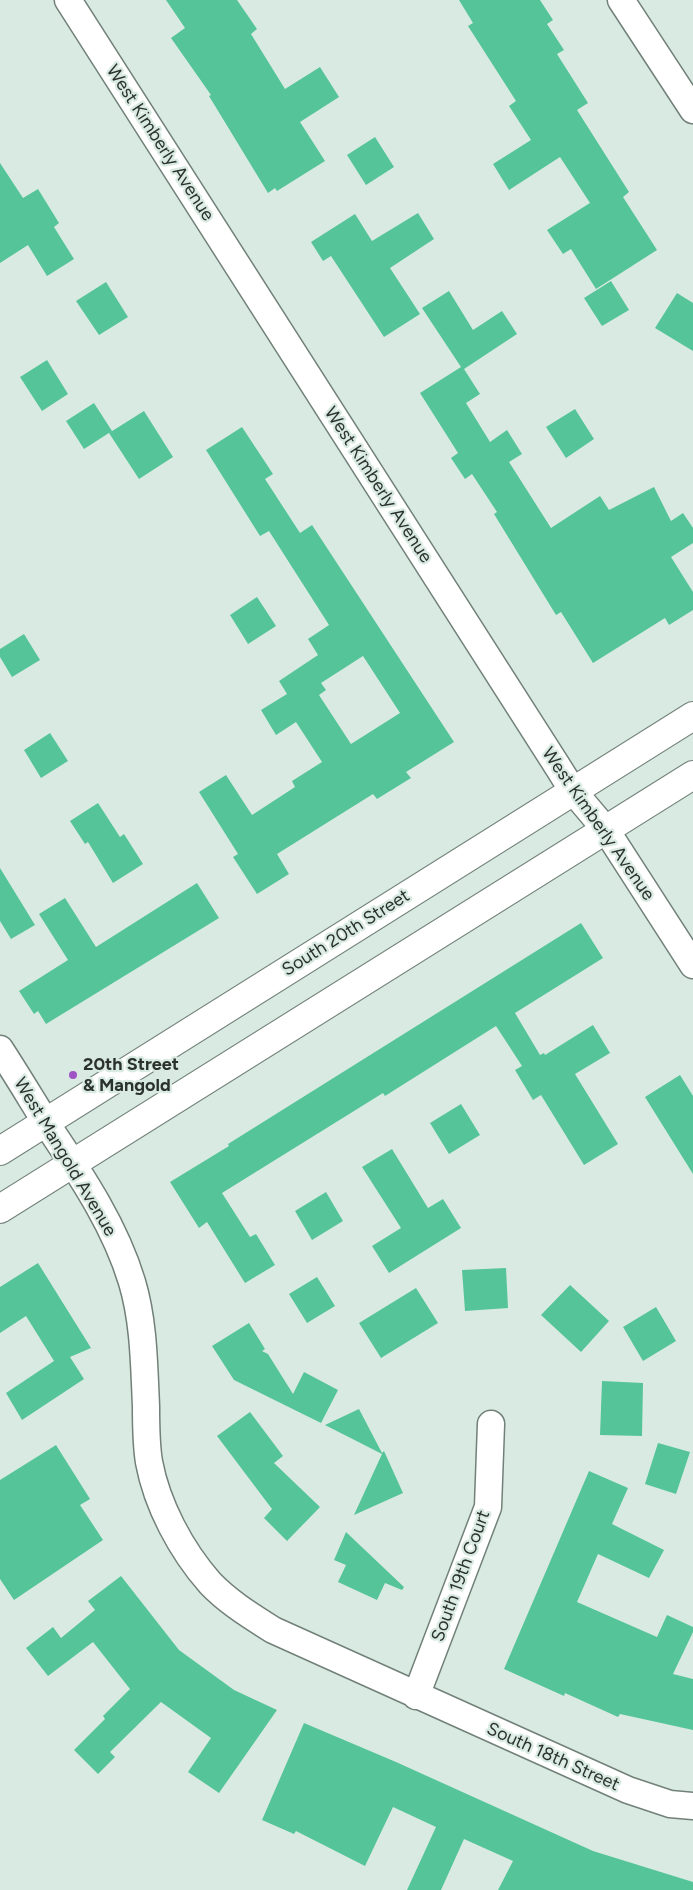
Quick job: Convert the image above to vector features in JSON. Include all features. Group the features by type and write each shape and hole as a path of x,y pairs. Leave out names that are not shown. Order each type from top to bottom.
{"street":[{"name":"West Kimberly Avenue","path":"68,0 573,791 606,830 693,965"},
{"path":"621,0 693,110"},
{"name":"South 20th Street","path":"0,1151 693,716"},
{"path":"0,1209 693,775"},
{"name":"West Mangold Avenue","path":"0,1049 99,1206 132,1282 140,1323 144,1364 149,1461 157,1493 188,1553 210,1583 238,1607 273,1630 416,1696"},
{"name":"South 19th Court","path":"416,1696 488,1507 491,1424"},
{"name":"South 18th Street","path":"416,1696 628,1790 670,1804 693,1806"}],"building":[{"path":"166,0 237,0 257,29 251,34 285,89 320,67 339,97 300,122 325,161 277,191 275,188 268,193 209,96 211,95 171,38 185,28"},
{"path":"459,0 540,0 553,20 547,24 564,50 557,54 588,103 577,110 629,192 623,197 657,250 596,289 571,249 563,254 547,230 590,203 560,157 509,190 493,164 531,140 509,106 516,101 468,26 473,23"},
{"path":"375,137 394,167 366,185 347,155"},
{"path":"0,163 23,198 38,189 59,223 54,227 74,259 47,276 28,245 0,263"},
{"path":"418,213 434,239 390,268 420,314 384,337 331,256 323,261 311,242 355,214 372,241"},
{"path":"611,281 629,310 602,326 584,298"},
{"path":"106,282 128,317 99,335 76,301"},
{"path":"449,291 473,330 502,311 517,334 464,369 480,394 466,403 490,442 507,430 522,454 509,462 551,528 600,496 609,510 654,487 671,521 683,513 693,528 693,543 671,557 693,592 693,610 669,625 665,618 593,663 561,612 556,615 494,514 497,512 472,474 465,479 451,458 458,453 420,393 461,367 422,308"},
{"path":"677,293 693,303 693,351 655,328"},
{"path":"47,360 68,394 42,411 20,377"},
{"path":"94,403 112,431 84,449 66,421"},
{"path":"575,409 594,439 566,458 546,427"},
{"path":"144,411 173,457 139,479 109,433"},
{"path":"242,427 273,474 265,479 300,533 312,525 454,742 406,772 411,778 377,799 373,794 277,854 289,874 257,894 233,857 238,854 199,792 226,775 252,815 295,787 292,781 322,762 296,722 276,735 261,710 287,694 279,681 318,655 308,639 329,625 269,531 260,536 206,450","holes":["363,656 400,713 351,744 319,695 326,690 321,683"]},
{"path":"257,597 276,626 248,644 230,615"},
{"path":"24,634 40,660 12,677 0,657 0,649"},
{"path":"50,733 68,761 41,778 24,750"},
{"path":"98,803 120,837 124,834 143,864 113,883 88,842 85,844 70,821"},
{"path":"0,868 35,925 11,939 0,921"},
{"path":"197,883 219,918 46,1024 38,1011 34,1014 19,991 68,960 39,914 65,898 96,947"},
{"path":"581,923 603,958 515,1013 540,1055 544,1053 545,1055 593,1025 610,1053 575,1074 618,1144 584,1165 541,1095 533,1100 515,1070 522,1066 496,1026 385,1096 383,1093 222,1193 250,1237 256,1234 275,1265 245,1283 207,1222 199,1228 170,1182"},
{"path":"680,1075 693,1096 693,1174 645,1097"},
{"path":"461,1104 480,1135 449,1154 430,1123"},
{"path":"392,1149 428,1208 443,1199 461,1228 389,1273 372,1246 401,1228 362,1167"},
{"path":"326,1192 343,1221 312,1240 295,1211"},
{"path":"38,1263 91,1348 70,1357 84,1379 22,1420 6,1393 54,1361 26,1316 0,1333 0,1287"},
{"path":"506,1268 508,1308 465,1311 462,1270"},
{"path":"317,1277 335,1306 307,1323 289,1294"},
{"path":"570,1285 609,1321 581,1352 541,1315"},
{"path":"416,1288 438,1323 381,1358 359,1323"},
{"path":"656,1307 676,1341 643,1361 623,1327"},
{"path":"249,1323 265,1349 262,1351 268,1354 293,1394 304,1372 338,1390 321,1423 234,1380 212,1346"},
{"path":"602,1381 643,1383 642,1436 600,1435"},
{"path":"359,1409 382,1453 384,1451 403,1493 354,1515 382,1454 325,1425"},
{"path":"250,1412 283,1456 274,1463 320,1507 287,1541 264,1518 272,1509 217,1436"},
{"path":"658,1443 690,1452 676,1494 645,1484"},
{"path":"56,1445 90,1499 80,1505 103,1540 14,1600 0,1579 0,1480"},
{"path":"589,1471 628,1488 612,1524 664,1550 649,1578 598,1554 577,1602 657,1637 667,1615 693,1627 693,1632 673,1674 693,1679 693,1730 620,1714 618,1717 565,1693 564,1696 504,1669"},
{"path":"346,1532 404,1587 402,1590 385,1583 377,1600 338,1582 346,1565 334,1560"},
{"path":"121,1576 179,1650 234,1690 277,1710 219,1793 188,1772 211,1738 161,1702 110,1752 115,1757 98,1774 74,1750 105,1719 103,1716 130,1689 93,1642 48,1676 26,1648 53,1627 61,1638 95,1610 88,1601"},
{"path":"304,1723 396,1762 593,1851 693,1882 693,1890 498,1890 513,1861 464,1839 441,1890 407,1890 436,1827 393,1807 365,1866 296,1831 294,1834 262,1820"}],"place":[{"name":"20th Street & Mangold","path":"73,1075"}]}
